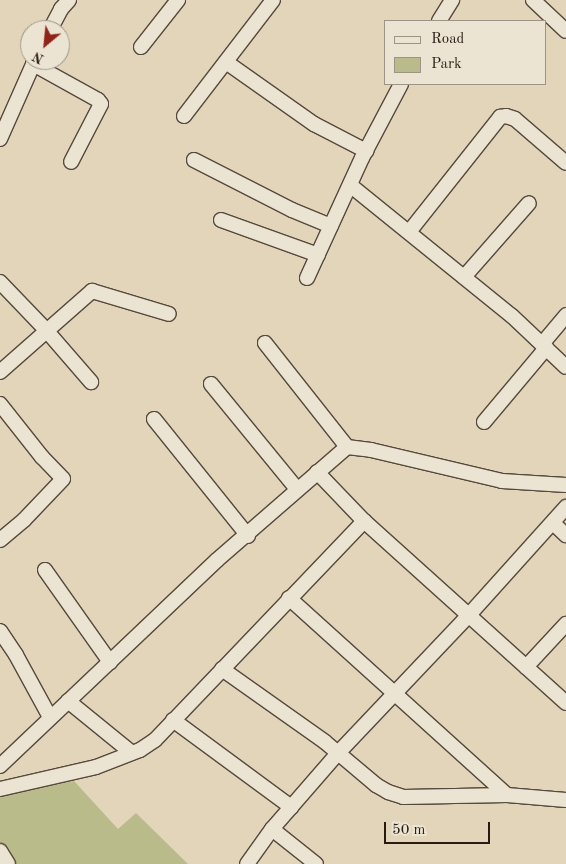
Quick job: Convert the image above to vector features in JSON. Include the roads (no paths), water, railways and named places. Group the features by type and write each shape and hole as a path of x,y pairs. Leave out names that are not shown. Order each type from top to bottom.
{"street":[{"path":"56,20 69,0"},
{"path":"141,48 178,0"},
{"path":"184,116 273,0"},
{"path":"533,0 566,31"},
{"path":"439,20 447,2"},
{"path":"226,62 314,124 366,151"},
{"path":"0,140 31,70"},
{"path":"47,70 98,100 101,104 71,162"},
{"path":"307,278 366,151 401,85"},
{"path":"409,232 500,117 506,116 515,119 566,163"},
{"path":"194,160 292,210 331,226"},
{"path":"350,185 512,316 566,367"},
{"path":"464,277 529,203"},
{"path":"221,220 318,255"},
{"path":"0,282 92,382"},
{"path":"0,372 92,291 169,314"},
{"path":"484,422 566,315"},
{"path":"265,343 347,447 371,450 502,481 566,485"},
{"path":"211,384 297,489"},
{"path":"0,404 42,457 63,479 24,520 0,540"},
{"path":"154,419 248,536"},
{"path":"0,766 217,560 248,536 297,489 347,447"},
{"path":"317,472 364,522 566,703"},
{"path":"247,864 272,829 338,753 468,616 566,508"},
{"path":"0,789 96,767 132,753 154,740 364,522"},
{"path":"553,523 566,535"},
{"path":"45,570 110,662"},
{"path":"290,598 507,795"},
{"path":"526,667 566,624"},
{"path":"0,631 16,654 50,717"},
{"path":"222,669 338,753 376,785 403,797 507,795 566,800"},
{"path":"68,701 132,753"},
{"path":"172,720 291,808"},
{"path":"272,829 316,864"},
{"path":"0,851 8,864"}]}
